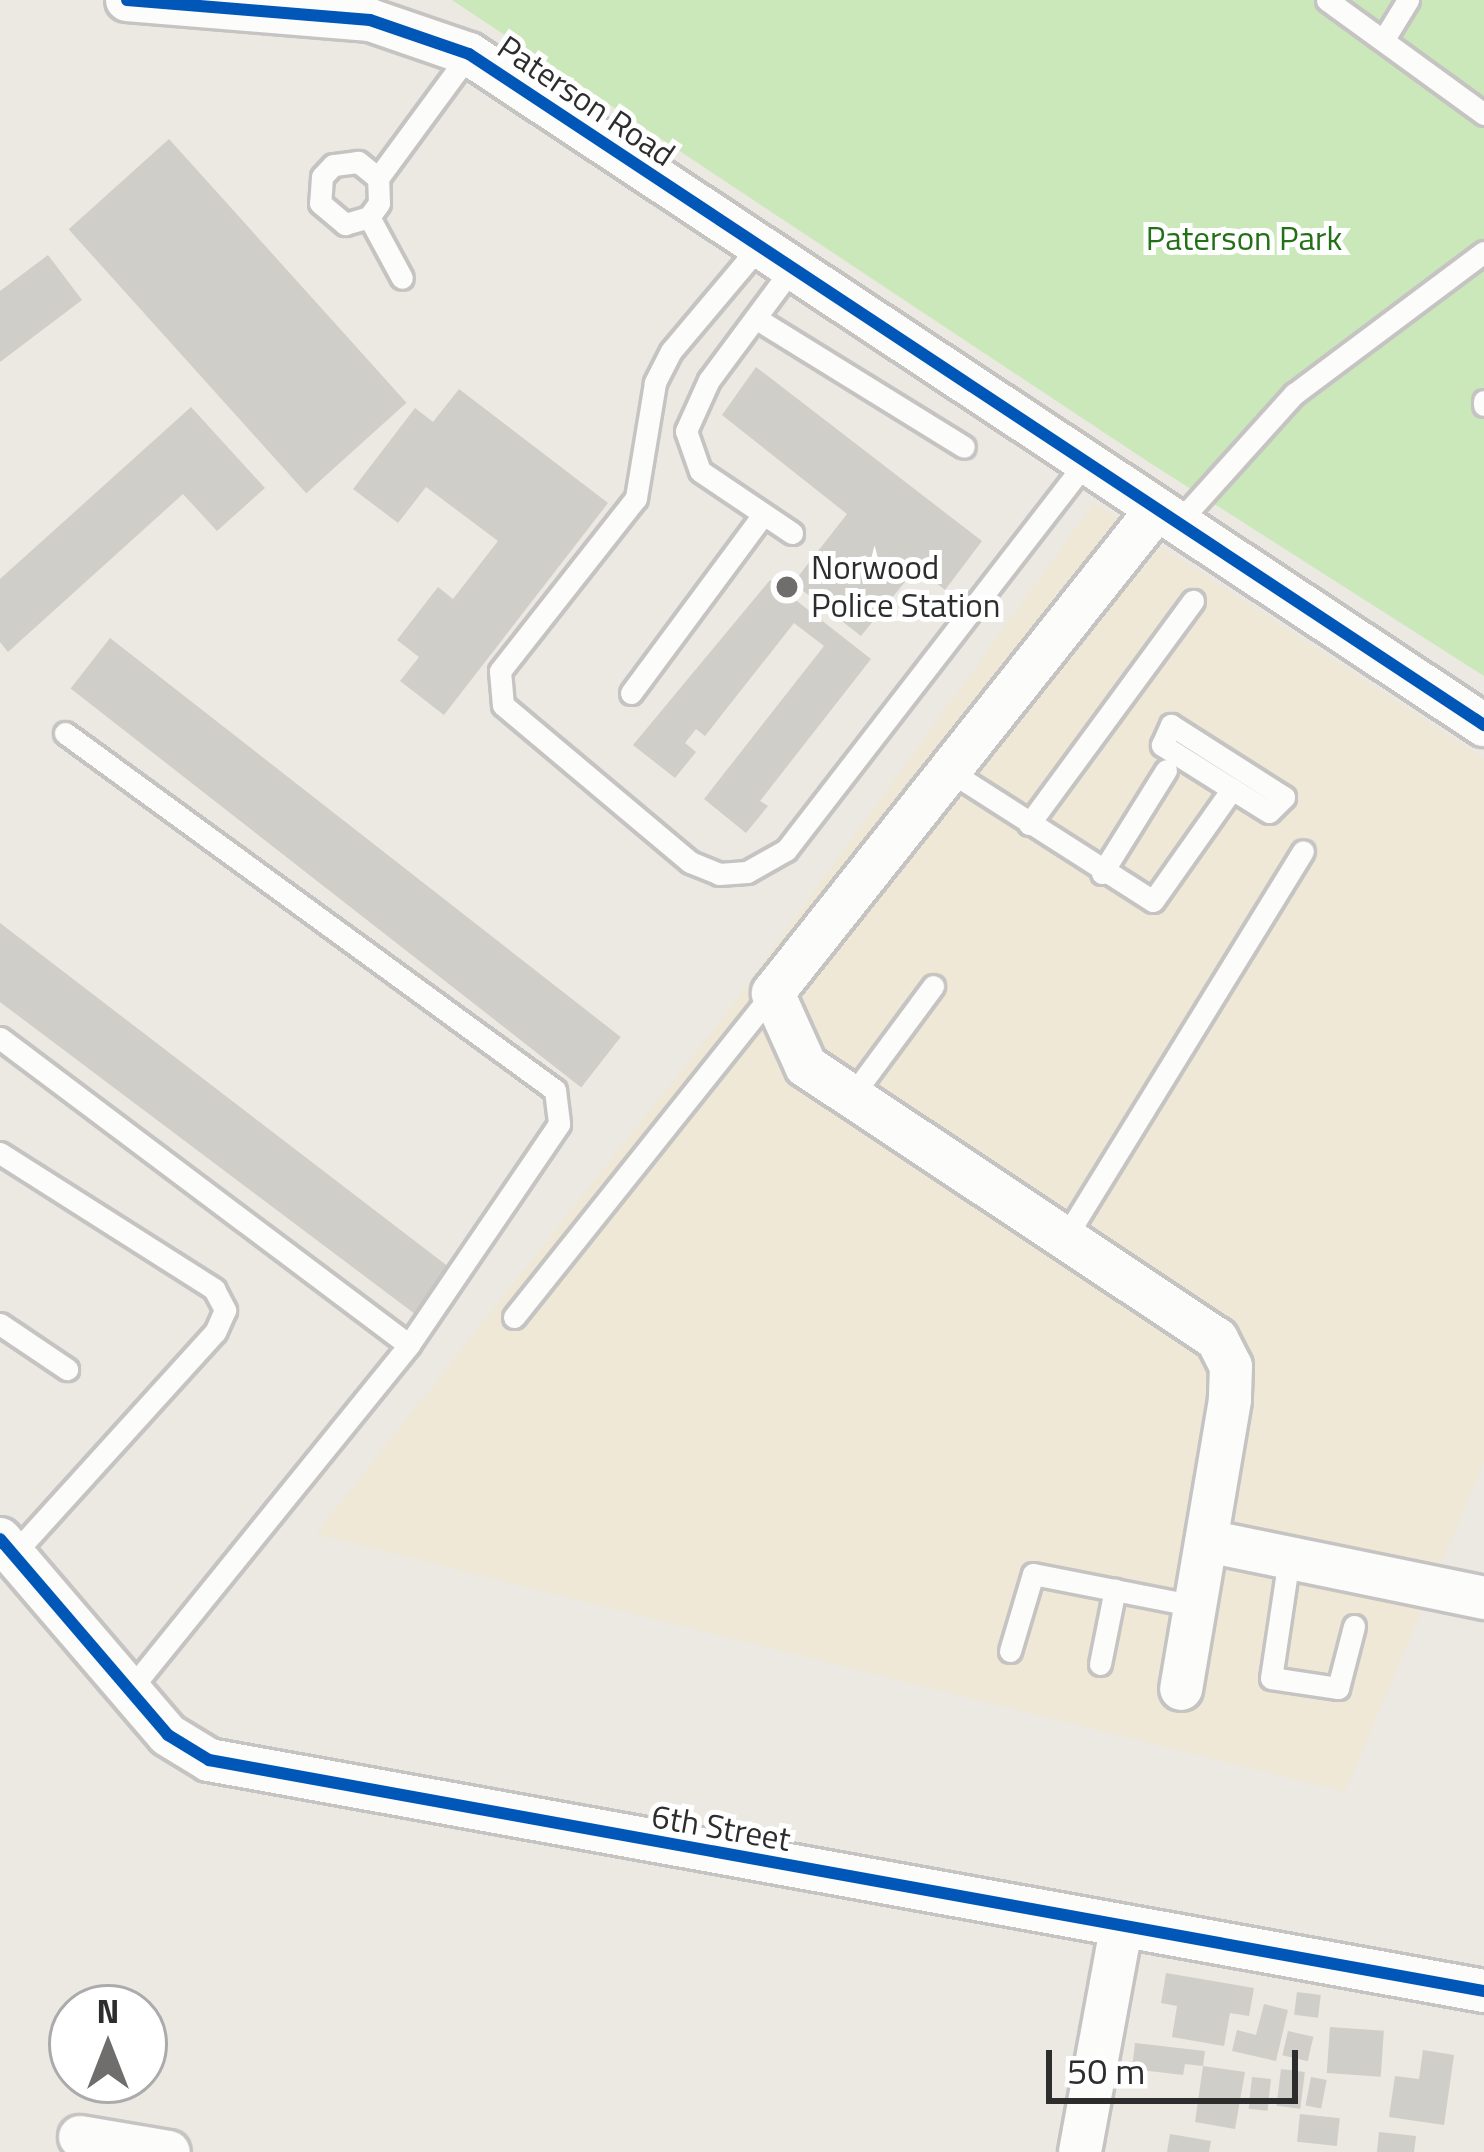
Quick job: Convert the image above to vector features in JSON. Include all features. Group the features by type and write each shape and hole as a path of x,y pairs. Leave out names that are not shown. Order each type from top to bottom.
{"street":[{"name":"Paterson Road","path":"127,0 370,20 469,54 1164,520 1484,725"},
{"path":"1164,520 948,770 773,992 806,1066 1217,1339 1231,1366 1181,1689"},
{"path":"1207,1541 1466,1595"},
{"path":"7,1546 130,1690"},
{"name":"6th Street","path":"130,1690 168,1735 209,1760 255,1772 1484,1990"},
{"path":"1080,2152 1121,1929"},
{"path":"80,2137 169,2152"}],"lane":[{"path":"1327,0 1484,114"},
{"path":"1384,38 1408,0"},
{"path":"378,178 358,162 341,162 319,186 329,217 345,224 369,217 380,203 378,178 469,54"},
{"path":"369,217 402,278"},
{"path":"1164,520 1294,394 1484,252"},
{"path":"773,260 757,319 709,380 686,431 700,472 760,517 792,533"},
{"path":"773,260 671,351 655,383 636,498 500,671 503,705 690,862 719,874 748,872 786,850 1083,466"},
{"path":"757,319 964,447"},
{"path":"631,693 760,517"},
{"path":"1029,824 1193,602"},
{"path":"1171,725 1284,797 1269,812 1232,789 1162,745 1171,725"},
{"path":"65,733 555,1090 559,1124 409,1345 130,1690"},
{"path":"948,770 1102,873 1153,901 1232,789"},
{"path":"1102,873 1166,770"},
{"path":"1065,1238 1303,851"},
{"path":"851,1097 933,986"},
{"path":"514,1317 773,992"},
{"path":"0,1038 409,1345"},
{"path":"0,1153 214,1289 225,1310 215,1332 7,1546"},
{"path":"0,1324 67,1369"},
{"path":"1289,1558 1270,1678 1337,1688 1354,1626"},
{"path":"1010,1651 1034,1574 1196,1606"},
{"path":"1100,1664 1115,1589"}],"shaded area":[{"path":"1094,503 1484,759 1484,1462 1345,1792 316,1534 723,1018"}],"green space":[{"name":"Paterson Park","path":"452,0 1484,0 1484,676 1147,461"}],"building":[{"path":"169,139 407,403 306,493 69,229"},
{"path":"48,255 82,300 0,362 0,291"},
{"path":"756,367 982,541 945,590 917,567 861,636 793,583 847,514 722,415"},
{"path":"459,389 608,503 444,715 400,681 419,657 397,640 438,587 453,599 498,541 426,487 398,523 353,489 415,408 433,422"},
{"path":"191,407 265,488 217,531 183,494 8,652 0,642 0,579"},
{"path":"770,580 871,659 760,801 768,806 746,833 704,799 824,646 794,623 705,736 696,729 685,743 696,752 675,778 633,745"},
{"path":"110,638 621,1037 581,1087 71,688"},
{"path":"0,923 454,1271 419,1317 0,1002"},
{"path":"1166,1973 1254,1988 1249,2016 1230,2013 1224,2046 1172,2037 1177,2006 1161,2003"},
{"path":"1297,1992 1321,1995 1318,2018 1294,2015"},
{"path":"1264,2004 1288,2010 1276,2061 1232,2051 1237,2030 1256,2035"},
{"path":"1330,2027 1384,2031 1381,2077 1327,2073"},
{"path":"1288,2031 1313,2037 1308,2061 1282,2055"},
{"path":"1135,2043 1205,2051 1203,2066 1185,2064 1183,2075 1132,2069"},
{"path":"1423,2050 1454,2055 1444,2125 1389,2117 1395,2076 1419,2079"},
{"path":"1203,2066 1245,2072 1235,2129 1195,2122"},
{"path":"1281,2069 1305,2072 1300,2109 1276,2106"},
{"path":"1252,2077 1271,2079 1268,2111 1249,2109"},
{"path":"1311,2077 1327,2080 1321,2109 1305,2105"},
{"path":"1300,2114 1340,2118 1337,2146 1297,2142"},
{"path":"1379,2132 1416,2136 1414,2152 1377,2152"},
{"path":"1170,2134 1211,2141 1209,2152 1167,2152"}],"cycle path":[{"path":"127,0 370,20 469,54 1484,725"},
{"path":"0,1539 168,1735 209,1760 1484,1991"}],"place":[{"name":"Norwood Police Station","path":"787,587"}]}
